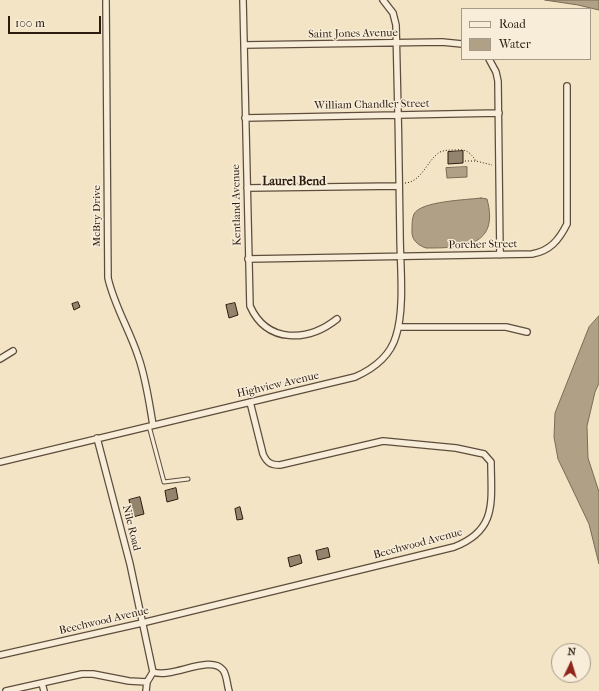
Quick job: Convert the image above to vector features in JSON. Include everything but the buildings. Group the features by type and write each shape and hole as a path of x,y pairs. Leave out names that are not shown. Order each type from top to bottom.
{"street":[{"name":"McBry Drive","path":"106,0 108,278 112,296 140,362 151,426"},
{"name":"Kentland Avenue","path":"243,0 250,306 255,317 265,327 278,334 297,335 324,329 337,319"},
{"path":"247,188 402,184 398,115 396,25 393,13 383,0"},
{"name":"Saint Jones Avenue","path":"244,45 397,43 461,44"},
{"path":"490,60 496,72 498,81 500,254"},
{"name":"Porcher Street","path":"248,259 400,257 543,252 556,242 567,224 568,86"},
{"name":"William Chandler Street","path":"245,118 499,113"},
{"name":"Highview Avenue","path":"0,462 355,377 368,371 378,364 392,347 399,327 402,184"},
{"path":"399,327 506,327 527,332"},
{"path":"0,359 13,351"},
{"name":"Beechwood Avenue","path":"0,655 142,623 454,547 468,542 477,536 486,523 491,508 491,462 484,454 456,448 383,441 280,465 272,465 266,460 263,454 250,402"},
{"name":"Nile Road","path":"98,438 130,564 153,672"},
{"path":"146,691 147,682 153,672 166,675 201,665 216,665 224,671 229,691"},
{"path":"6,691 82,674 93,674 129,682 147,682"},
{"path":"42,683 44,691"}],"lane":[{"path":"151,426 164,482 188,479"}],"path":[{"path":"402,184 417,178 438,154 445,151 464,150 471,154 476,161"},
{"path":"465,161 476,161 492,165"}],"water":[{"path":"545,0 599,0 599,10"},
{"path":"467,167 467,177 447,178 446,168"},
{"path":"481,198 487,199 490,215 488,227 483,236 475,242 453,247 426,248 417,243 412,236 412,220 414,214 425,206"},
{"path":"599,316 599,383 595,392 587,426 588,458 599,492 599,564 589,524 558,459 554,437 555,413 589,327"}],"district":[{"name":"Laurel Bend","path":"294,182"}]}
